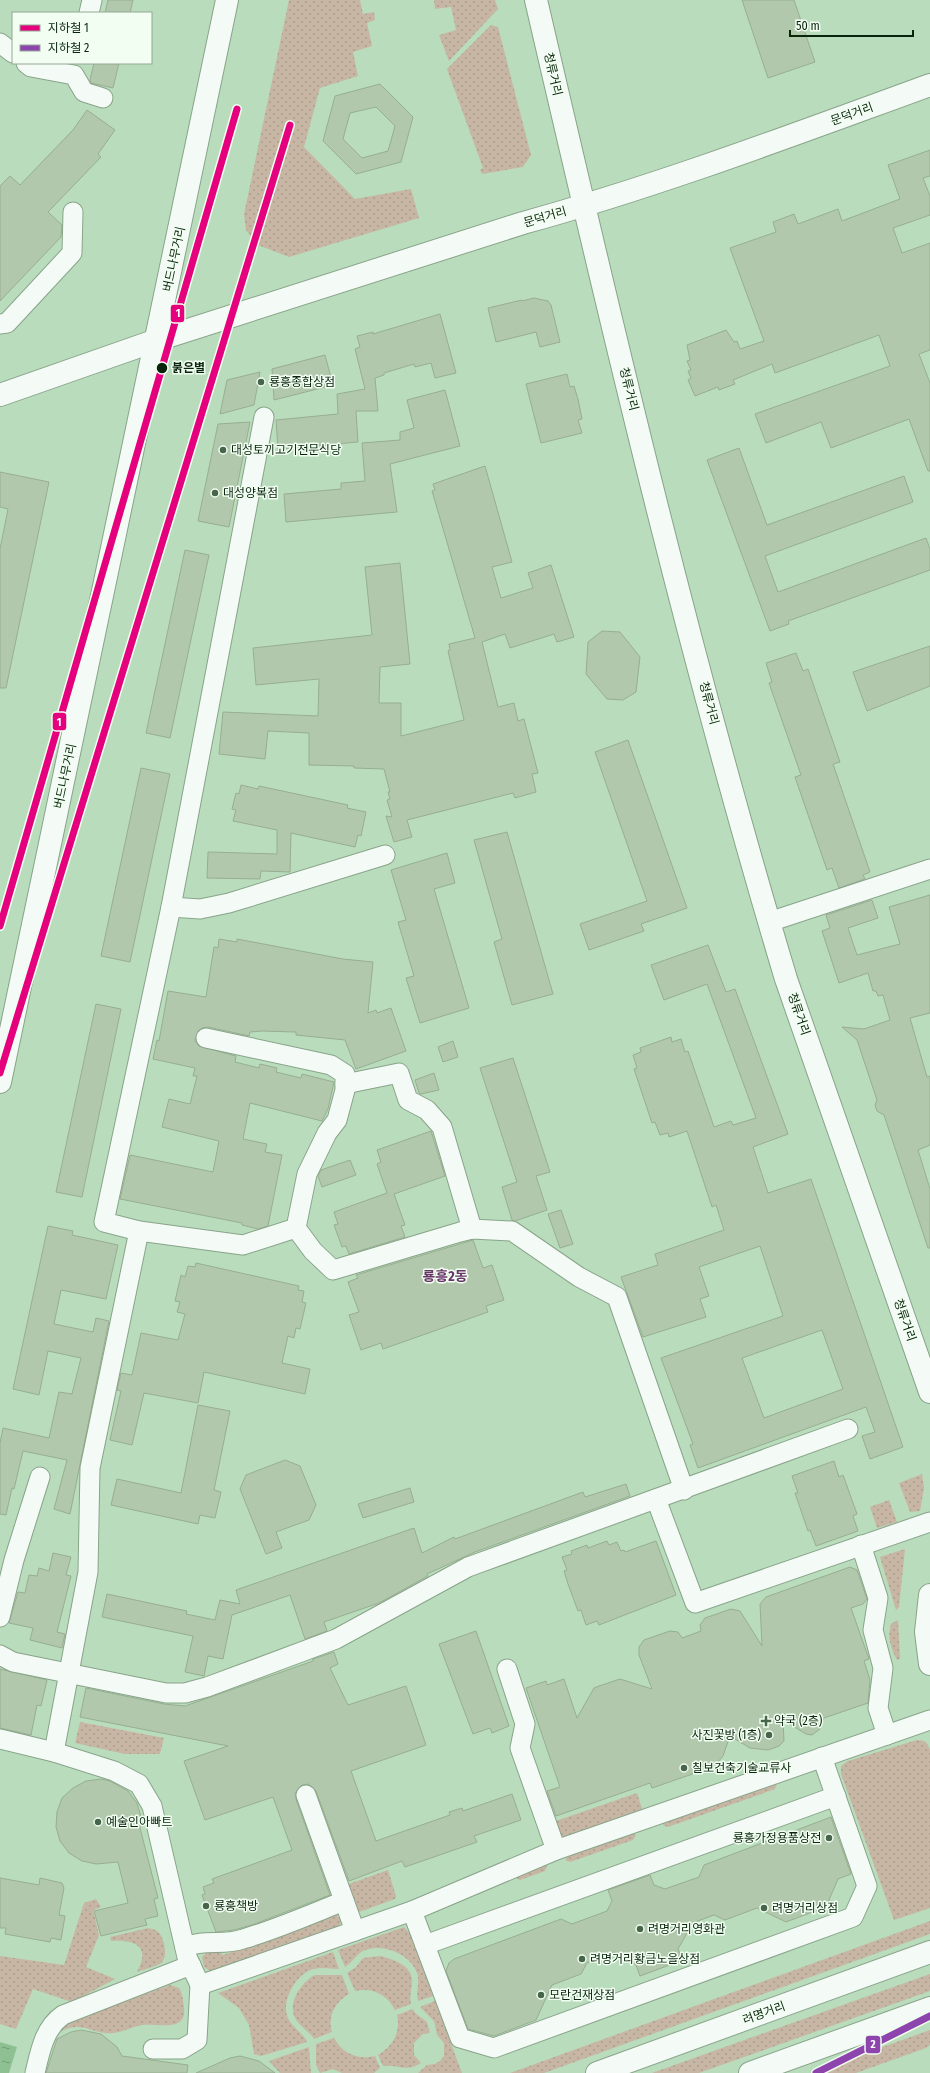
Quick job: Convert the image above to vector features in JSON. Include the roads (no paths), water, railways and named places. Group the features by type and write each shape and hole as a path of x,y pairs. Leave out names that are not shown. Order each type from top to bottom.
{"main road":[{"name":"버드나무거리","path":"0,1082 228,0"},
{"name":"청류거리","path":"536,0 584,206 705,691 769,922 789,986 930,1392"},
{"name":"문덕거리","path":"0,395 157,340 523,223 584,206 768,144 930,85"},
{"path":"930,1595 926,1632 930,1664"},
{"name":"려명거리","path":"597,2073 930,1952"},
{"path":"750,2073 930,2008"}],"street":[{"path":"89,12 92,0"},
{"path":"0,44 12,52"},
{"path":"28,64 32,67 76,69 84,92 103,98"},
{"path":"0,324 7,323 72,252 73,212"},
{"path":"264,417 171,907 104,1222 139,1230 243,1245 296,1228"},
{"path":"171,907 200,909 229,903 385,855"},
{"path":"769,922 930,869"},
{"path":"206,1038 331,1064 345,1074 345,1084 337,1120 327,1133 308,1174 296,1228 313,1252 333,1270 472,1229 512,1231 579,1277 617,1298 684,1490"},
{"path":"345,1084 399,1073 408,1100 426,1110 442,1127 472,1229"},
{"path":"54,1752 88,1572 90,1468 139,1230"},
{"path":"0,1655 13,1662 166,1693 186,1693 207,1687 336,1639 468,1567 684,1490 848,1429"},
{"path":"0,1617 14,1560 40,1477"},
{"path":"656,1499 695,1603 930,1522"},
{"path":"861,1545 878,1598 873,1630 883,1668 878,1708 887,1734"},
{"path":"507,1670 525,1724 520,1748 556,1850"},
{"path":"200,1985 412,1911 556,1850 930,1720"},
{"path":"0,1739 54,1752 114,1771 139,1784 152,1806 188,1956 200,1985 197,2040 182,2049 153,2049"},
{"path":"412,1911 460,2038 494,2048 853,1917 867,1886 822,1757"},
{"path":"306,1796 355,1931"},
{"path":"425,1945 836,1796"},
{"path":"35,2073 45,2036 55,2020 188,1956 195,1943 222,1943 242,1940 344,1901"}],"water":[{"path":"0,2042 17,2047 9,2073 0,2073"}],"metro line":[{"name":"1","path":"0,926 237,109"},
{"name":"1","path":"0,1073 290,125"},
{"name":"2","path":"816,2073 930,2016"}],"place":[{"name":"붉은별","path":"162,368"},
{"name":"룡흥종합상점","path":"261,382"},
{"name":"대성토끼고기전문식당","path":"223,450"},
{"name":"대성양복점","path":"215,493"},
{"name":"약국 (2층)","path":"766,1721"},
{"name":"사진꽃방 (1층)","path":"769,1735"},
{"name":"칠보건축기술교류사","path":"684,1768"},
{"name":"예술인아빠트","path":"98,1822"},
{"name":"룡흥가정용품상전","path":"829,1838"},
{"name":"룡흥책방","path":"206,1906"},
{"name":"려명거리상점","path":"764,1908"},
{"name":"려명거리영화관","path":"640,1929"},
{"name":"려명거리황금노을상점","path":"582,1959"},
{"name":"모란건재상점","path":"541,1995"}],"district":[{"name":"룡흥2동","path":"445,1276"}]}
